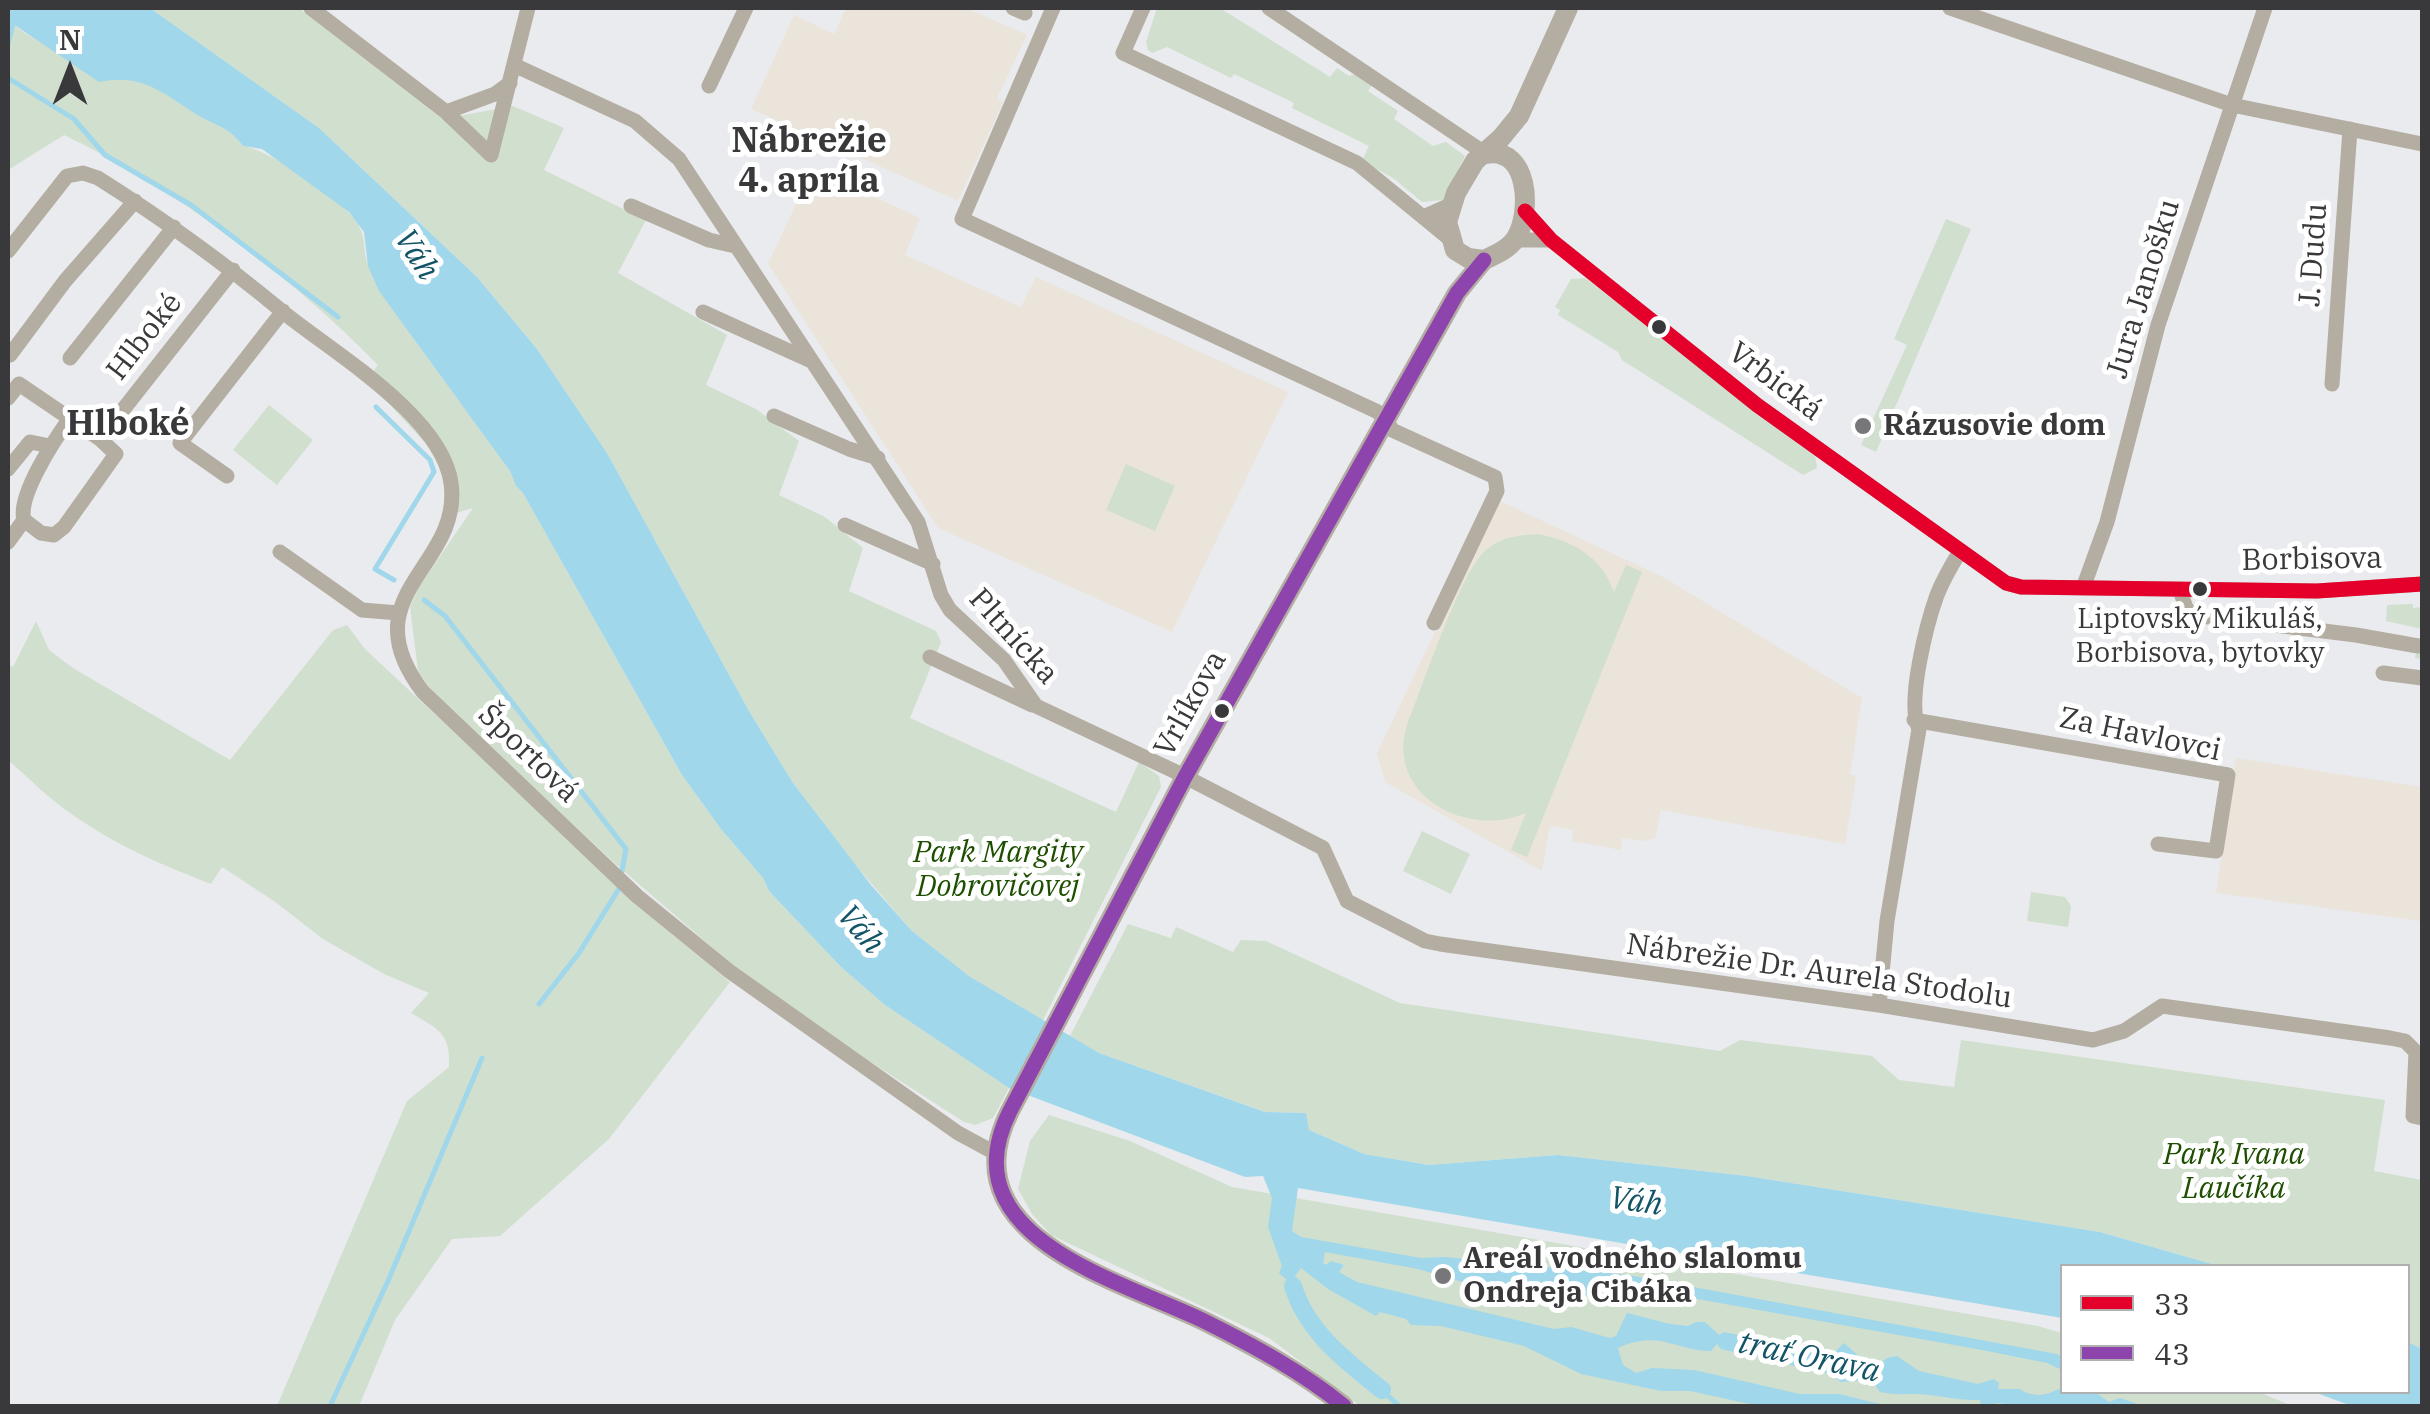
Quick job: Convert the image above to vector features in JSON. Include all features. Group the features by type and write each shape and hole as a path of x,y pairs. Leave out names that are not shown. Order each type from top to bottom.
{"street":[{"path":"310,8 446,112 491,155 528,8"},
{"path":"709,86 746,8"},
{"path":"1053,8 962,219 1385,418 1392,430 1490,473 1498,482 1497,491 1434,623"},
{"path":"1143,8 1124,52 1357,163 1468,258 1484,260 1515,240 1551,240"},
{"path":"1269,8 1486,154 1499,153 1520,171"},
{"path":"1457,293 1447,222 1450,205 1468,169 1520,116 1568,8"},
{"path":"1950,8 1985,13 2232,104 2422,144"},
{"name":"Jura Janošku","path":"2083,588 2108,522 2158,325 2265,8"},
{"name":"Pltnícka","path":"514,66 634,121 679,158 918,522 941,595 950,610 1004,660 1036,706 1185,776"},
{"path":"446,112 495,94 510,82"},
{"path":"1515,240 1525,211 1520,116"},
{"name":"J. Dudu","path":"2332,384 2350,129"},
{"path":"8,251 67,176 83,173 135,201 233,270 358,368 404,408 434,443 451,479 452,500 442,536 411,581 398,613 362,610 280,552"},
{"path":"10,356 65,281 135,201"},
{"path":"1423,217 1450,205"},
{"path":"631,206 709,240 735,246"},
{"name":"Vrbická","path":"1525,211 1551,240 1757,404 1960,552 2006,582 2021,587 2083,588"},
{"name":"Hlboké","path":"70,358 174,227"},
{"name":"Vrlíkova","path":"995,1153 1010,1111 1185,776 1457,293 1484,260"},
{"name":"Hlboké","path":"100,439 233,270"},
{"path":"226,476 180,443 283,311"},
{"path":"704,312 812,361"},
{"path":"8,398 19,384 116,454 64,528 54,534 41,533 24,520"},
{"path":"774,416 878,458"},
{"path":"8,542 24,520 23,504 50,446 70,418"},
{"path":"8,469 30,442 50,446"},
{"path":"845,524 932,564"},
{"path":"1879,1005 1886,922 1918,729 1914,720 1918,677 1937,596 1960,552"},
{"name":"Borbisova","path":"2083,588 2317,591 2422,584"},
{"path":"2180,590 2193,615 2418,646"},
{"name":"Športová","path":"398,613 400,647 412,676 424,692 637,896 728,971 958,1133 995,1153"},
{"path":"930,657 1036,706"},
{"path":"2383,672 2422,678"},
{"name":"Za Havlovci","path":"1914,720 2228,775 2216,852 2158,844"},
{"name":"Nábrežie Dr. Aurela Stodolu","path":"1185,776 1322,848 1347,901 1425,941 1630,973 1879,1005 2093,1040 2124,1032 2157,1007 2176,1006 2405,1042 2416,1052 2412,1116 2422,1118"},
{"path":"995,1153 1004,1195 1034,1237 1066,1258 1264,1353 1344,1406"}],"shaded area":[{"path":"846,8 966,8 1027,35 997,98 1003,102 958,201 751,109 794,15 834,34"},
{"path":"813,168 920,218 905,255 1021,307 1036,277 1288,392 1172,632 938,528 768,264"},
{"path":"1498,500 1665,578 1862,698 1850,774 1856,776 1845,844 1661,810 1655,838 1622,838 1621,850 1572,841 1573,830 1550,826 1542,871 1385,782 1377,753"},
{"path":"2236,758 2422,787 2420,921 2216,893"}],"green space":[{"name":"Park Margity Dobrovičovej","path":"150,8 299,8 442,119 513,106 564,128 544,170 646,220 618,273 727,335 706,385 756,409 799,441 779,495 825,517 863,548 849,591 936,631 941,642 910,718 1116,812 1139,762 1159,776 1161,787 1043,1020 969,976 912,931 847,855 793,783 749,711 607,453 537,349 477,277 319,128"},
{"path":"1157,8 1220,8 1330,77 1337,68 1372,85 1368,91 1398,111 1394,119 1433,146 1446,142 1465,156 1443,200 1422,202 1393,178 1362,161 1369,146 1292,108 1294,103 1167,47 1152,53 1146,42"},
{"path":"8,20 54,50 163,92 228,131 243,146 300,174 351,215 361,230 368,263 386,297 510,471 682,775 769,891 841,967 885,1005 1009,1088 993,1118 975,1125 964,1122 737,969 610,859 433,693 418,671 410,607 419,587 473,508 445,516 444,477 432,450 367,380 378,365 310,300 231,237 147,180 64,135 8,170"},
{"path":"1946,219 1971,229 1876,452 1861,445 1907,345 1894,339"},
{"path":"1585,278 1815,455 1817,468 1803,475 1558,315 1560,310 1555,307 1571,279"},
{"path":"269,405 313,440 277,485 233,450"},
{"path":"1126,464 1175,486 1155,531 1106,510"},
{"path":"1538,534 1585,553 1602,569 1614,592 1626,565 1642,572 1527,857 1511,850 1526,813 1503,820 1479,820 1436,805 1419,790 1408,772 1403,750 1407,725 1432,658 1476,561 1499,542"},
{"path":"2413,604 2413,608 2422,607 2422,629 2386,621 2387,605"},
{"path":"36,621 49,650 73,668 230,760 333,630 347,625 365,649 657,922 730,982 609,1139 500,1236 452,1239 395,1320 359,1406 277,1406 407,1101 449,1067 448,1046 441,1033 411,1013 429,993 384,974 323,939 222,867 211,884 106,836 56,803 8,760 8,664 13,667"},
{"path":"2422,629 2422,659 2415,658"},
{"path":"1422,831 1470,854 1451,894 1403,871"},
{"path":"2031,892 2065,897 2071,906 2068,927 2027,921"},
{"name":"Park Ivana Laučíka","path":"1128,924 1171,938 1176,927 1233,952 1241,940 1266,941 1400,1003 1720,1051 1740,1040 1872,1056 1899,1080 1954,1087 1961,1040 2385,1100 2374,1171 2422,1180 2422,1349 2410,1343 2410,1264 2212,1264 2100,1232 1747,1176 1558,1155 1429,1165 1364,1154 1309,1130 1306,1113 1266,1112 1099,1053 1070,1036"},
{"name":"Areál vodného slalomu Ondreja Cibáka","path":"1049,1115 1130,1141 1232,1187 2038,1326 2060,1332 2060,1394 2264,1394 2292,1406 1360,1406 1269,1338 1051,1235 1032,1214 1018,1189 1030,1141"}],"water":[{"path":"8,8 150,8 319,128 477,277 537,349 607,453 793,783 871,885 912,931 969,976 1099,1053 1265,1112 1306,1113 1309,1130 1364,1154 1429,1165 1558,1155 1747,1176 2100,1232 2212,1264 2060,1264 2060,1318 1298,1188 1292,1231 1301,1237 1421,1258 1446,1257 1628,1275 2057,1354 2060,1369 1982,1350 1630,1287 1582,1296 1503,1294 1418,1269 1325,1252 1326,1265 1331,1261 1344,1265 1339,1272 1357,1282 1554,1329 1571,1327 1610,1338 1616,1336 1627,1313 1670,1324 1688,1326 1705,1322 1719,1335 1724,1332 1833,1354 1844,1343 1862,1359 1880,1364 1897,1356 1919,1371 1978,1384 1994,1379 1999,1383 1998,1389 2020,1389 2041,1395 2060,1388 2060,1394 2098,1394 2109,1402 2120,1398 2143,1406 1981,1406 1980,1400 1880,1392 1872,1380 1841,1382 1829,1374 1721,1349 1717,1344 1711,1351 1645,1340 1618,1348 1623,1365 1636,1373 1652,1368 1694,1370 1800,1394 1839,1394 1888,1406 1759,1406 1581,1374 1524,1346 1441,1326 1411,1325 1406,1319 1380,1312 1376,1316 1328,1289 1301,1268 1295,1276 1310,1309 1295,1306 1288,1293 1288,1281 1279,1273 1282,1266 1268,1227 1272,1198 1263,1176 1245,1177 1009,1088 885,1005 841,967 769,891 682,775 510,471 379,291 368,266 364,232 349,212 262,149 243,146 228,131 163,93 129,80 99,82 8,20"},
{"path":"2410,1343 2422,1349 2422,1406 2352,1406 2319,1394 2410,1394"}],"waterway":[{"path":"8,8 13,24 8,44"},
{"path":"8,78 74,119 105,155 191,205 338,317"},
{"path":"376,407 430,460 434,472 375,569 394,580"},
{"path":"424,600 445,616 626,849 621,876"},
{"path":"539,1004 579,953 620,887"},
{"path":"330,1406 388,1281 482,1058"},
{"path":"1293,1286 1318,1331 1382,1390"},
{"path":"1382,1390 1399,1406"}],"transit line":[{"name":"33","path":"1525,211 1551,240 1757,405 2006,583 2021,587 2317,591 2422,584"},
{"name":"43","path":"1344,1406 1242,1340 1091,1271 1053,1249 1022,1223 1002,1192 997,1155 1010,1111 1185,777 1457,293 1484,260"}],"place":[{"name":"Rázusovie dom","path":"1863,426"},
{"name":"Liptovský Mikuláš, Borbisova, bytovky","path":"2200,589"},
{"name":"Areál vodného slalomu Ondreja Cibáka","path":"1443,1276"}],"district":[{"name":"Nábrežie 4. apríla","path":"809,162"},
{"name":"Hlboké","path":"128,425"}],"water label":[{"name":"Váh","path":"416,255"},
{"name":"Váh","path":"860,930"},
{"name":"Váh","path":"1636,1202"},
{"name":"trať Orava","path":"1809,1358"}]}
